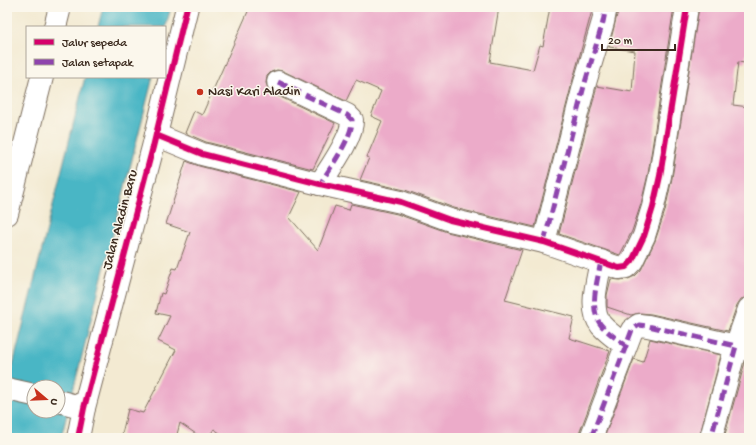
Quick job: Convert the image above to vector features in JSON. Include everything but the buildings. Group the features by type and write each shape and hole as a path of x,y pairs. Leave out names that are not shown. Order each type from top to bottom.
{"street":[{"path":"54,26 60,7"},
{"name":"Jalan Aladin Baru","path":"78,438 73,405 156,135 187,7"},
{"path":"544,242 606,7"},
{"path":"156,135 202,154 320,184 401,202 450,220 544,242 619,268 626,267 632,261 644,236 653,207 660,176 687,7"},
{"path":"7,214 42,78"},
{"path":"278,82 347,115 352,120 352,126 347,138 320,184"},
{"path":"601,261 593,306 600,324 612,336 625,345"},
{"path":"712,438 743,348 749,309"},
{"path":"591,438 625,345 632,330 639,325 743,348"},
{"path":"7,388 26,393"}],"water":[{"path":"103,7 171,7 166,26 98,26"},
{"path":"85,78 153,78 66,418 66,379 26,379 26,419 66,419 61,438 7,438 7,389"}],"marked path":[{"path":"544,242 606,7"},
{"path":"278,82 347,115 352,120 349,135 345,144 320,184"},
{"path":"601,261 596,285 594,302 595,311 601,325 625,345"},
{"path":"591,438 632,330 639,325 736,346 711,438"}],"cycle path":[{"path":"78,438 84,408 153,147 187,7"},
{"path":"156,135 202,154 320,184 401,202 450,220 544,242 619,268 626,267 632,261 644,236 653,207 660,176 687,7"}],"place":[{"name":"Nasi Kari Aladin","path":"200,92"}]}
